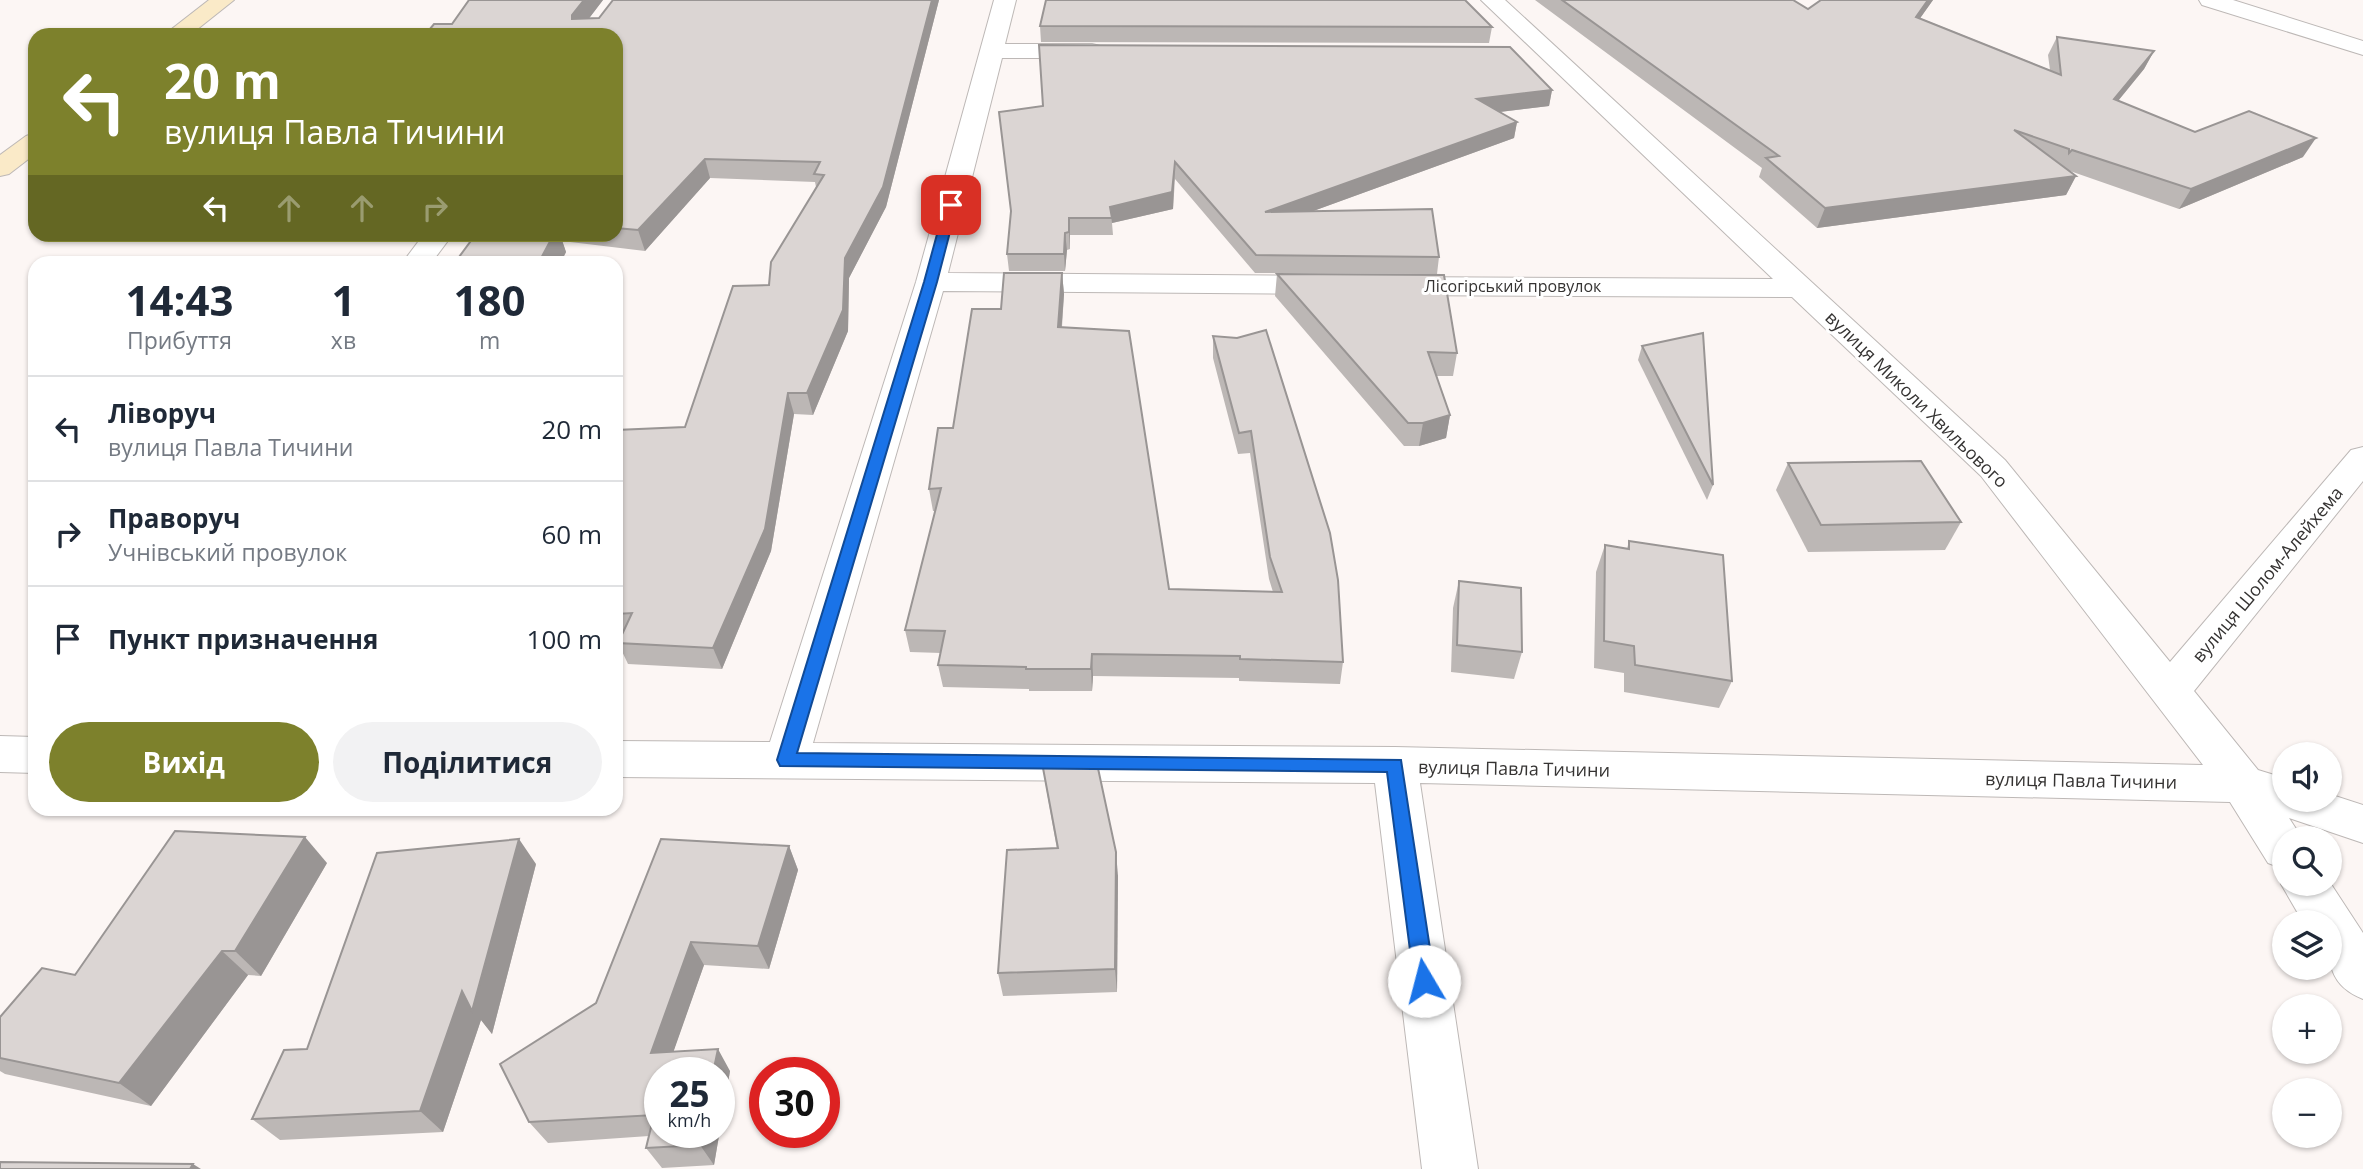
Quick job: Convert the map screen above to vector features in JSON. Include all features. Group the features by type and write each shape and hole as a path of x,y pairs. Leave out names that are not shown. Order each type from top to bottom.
{"main road":[{"path":"185,28 223,0"},
{"path":"0,168 28,146"}],"street":[{"path":"786,760 931,282 1005,0"},
{"name":"вулиця Миколи Хвильового","path":"1492,0 1535,53 1801,289 1993,468 2171,690 2263,791 2276,826"},
{"path":"2210,0 2363,48"},
{"path":"992,51 1117,51"},
{"path":"422,256 433,242"},
{"name":"Лісогірський провулок","path":"931,282 1801,289"},
{"name":"вулиця Шолом-Алейхема","path":"2171,690 2363,458"},
{"name":"вулиця Павла Тичини","path":"623,759 1395,765 2263,791"},
{"path":"1395,765 1450,1169"},
{"path":"2327,812 2363,824"},
{"path":"2313,896 2363,976"}],"building":[{"path":"469,0 584,0 572,15 572,19 599,18 613,0 932,0 883,187 845,258 843,310 807,393 788,393 765,529 713,648 623,643 623,632 632,613 623,614 623,430 685,427 733,286 769,285 771,262 824,175 814,174 820,162 705,159 638,230 623,229 623,28 431,28 434,24 452,24"},
{"path":"1046,0 1465,0 1492,27 1040,26"},
{"path":"1562,0 1793,0 1808,9 1821,0 1928,0 1916,17 2061,75 2057,37 2154,51 2114,99 2195,132 2249,111 2316,138 2191,189 2072,150 2069,153 2069,149 2014,130 2076,176 1825,208 1766,158 1779,156"},
{"path":"1039,45 1510,47 1552,90 1477,99 1517,122 1265,212 1432,209 1439,257 1256,255 1175,162 1172,192 1110,207 1112,218 1069,218 1064,254 1007,254 1011,211 999,112 1043,106"},
{"path":"470,242 550,242 542,256 460,256"},
{"path":"1004,273 1062,273 1058,327 1129,331 1169,589 1282,592 1270,557 1251,431 1239,433 1213,336 1237,338 1266,330 1330,533 1338,580 1343,662 1240,659 1240,656 1092,654 1091,669 938,665 945,631 905,630 941,488 929,489 938,428 953,428 972,309 1001,309"},
{"path":"1277,274 1444,275 1457,353 1428,352 1450,415 1423,423 1408,423"},
{"path":"1703,333 1713,485 1642,346"},
{"path":"1921,461 1961,522 1821,525 1788,463"},
{"path":"1629,541 1723,555 1732,681 1635,665 1634,646 1604,641 1605,545 1629,549"},
{"path":"1459,581 1521,588 1522,652 1457,645"},
{"path":"1096,759 1116,852 1115,969 998,973 1007,850 1058,848 1043,768"},
{"path":"175,831 305,837 235,951 222,951 119,1083 0,1058 0,1017 42,968 75,975"},
{"path":"519,839 472,1011 462,991 420,1111 252,1119 284,1050 307,1049 377,853"},
{"path":"661,839 789,846 758,946 691,942 651,1053 718,1049 716,1057 644,1057 644,1116 529,1122 500,1064 596,1003"},
{"path":"0,1162 193,1164 190,1169 0,1169"}],"route":[{"path":"951,205 931,282 786,760 1395,765 1424,981"}]}
